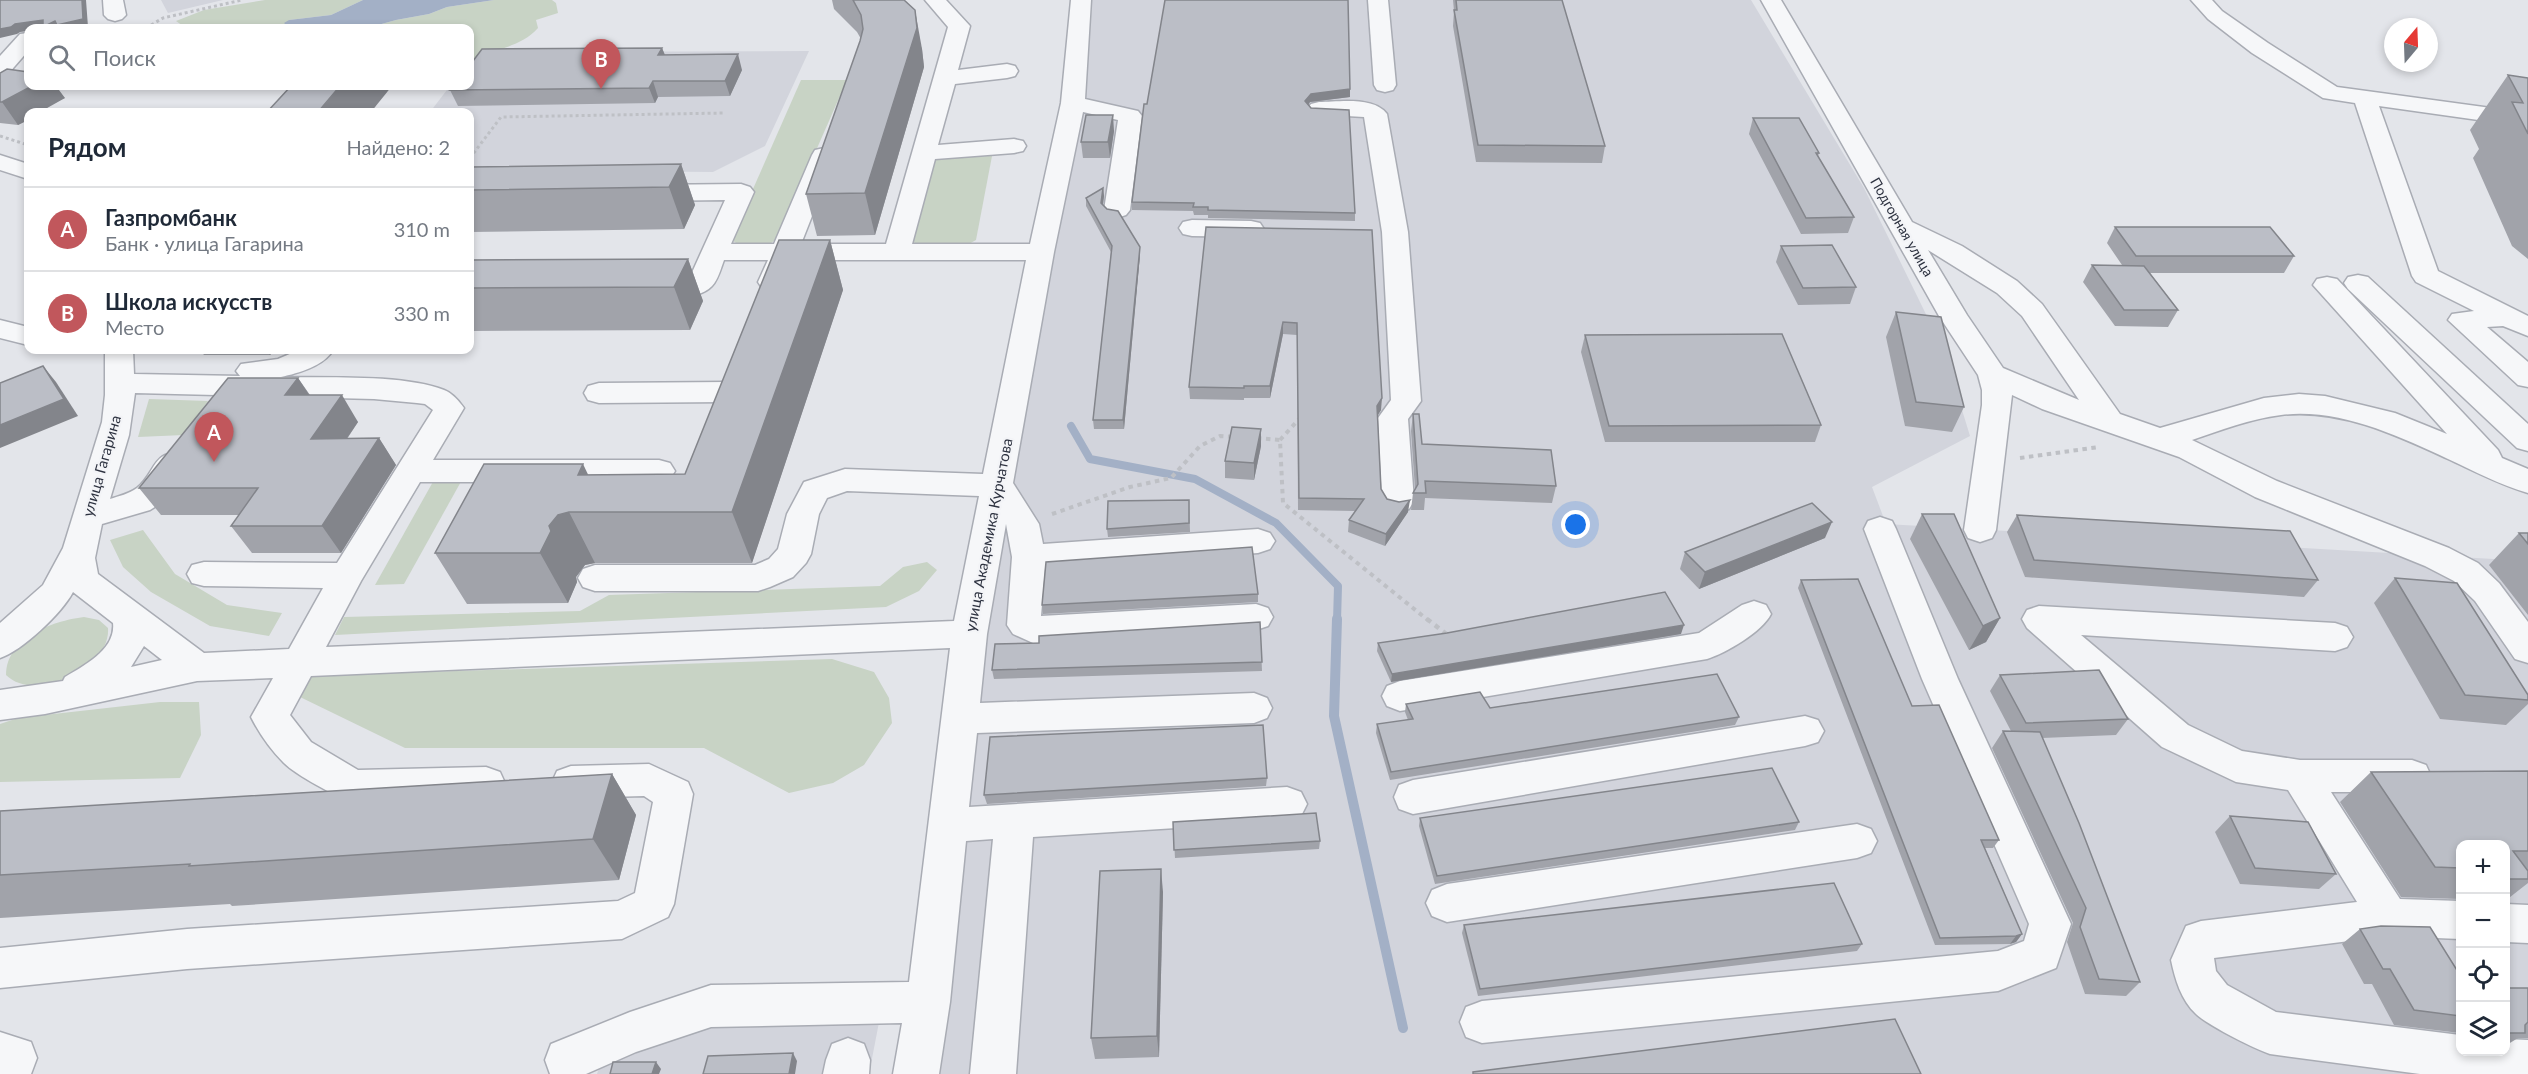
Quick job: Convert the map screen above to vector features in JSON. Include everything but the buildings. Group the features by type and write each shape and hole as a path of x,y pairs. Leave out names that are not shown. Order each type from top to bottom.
{"street":[{"path":"897,252 959,26 934,0"},
{"name":"улица Академика Курчатова","path":"916,1074 928,1002 969,634 999,486 1041,252 1073,103 1081,0"},
{"path":"1378,0 1385,85"},
{"name":"Подгорная улица","path":"1771,0 1905,244 1993,375 1997,390 1997,405 1980,530"},
{"path":"2200,0 2215,15 2260,48 2331,93 2528,120"},
{"path":"0,69 24,43"},
{"path":"945,78 1007,71"},
{"path":"2364,97 2426,276 2518,322"},
{"path":"1073,103 1130,116 1118,210"},
{"path":"1319,109 1368,110 1375,114 1384,232 1406,400 1393,418 1398,501"},
{"path":"762,306 833,134"},
{"path":"923,153 1014,146"},
{"path":"0,162 24,171"},
{"path":"623,193 741,192 701,282 688,288 631,288"},
{"path":"1192,228 1273,230"},
{"path":"1905,244 1953,252 2007,287 2032,310 2106,434"},
{"path":"715,252 1041,252"},
{"path":"2358,283 2528,441"},
{"path":"2327,285 2497,468"},
{"path":"2518,322 2462,320 2528,378"},
{"path":"0,329 24,335"},
{"name":"улица Гагарина","path":"84,532 118,421 121,382 119,354"},
{"path":"195,385 222,371 271,371 299,363 313,354"},
{"path":"1993,375 2053,402 2106,434 2160,438 2190,450 2266,489 2436,557 2466,572 2487,592 2528,649"},
{"path":"599,393 732,381 716,421"},
{"path":"0,968 187,949 622,920 653,904 674,794 649,780 352,786 298,753 270,717 347,576 449,408 435,397 374,389 227,387 121,382"},
{"path":"7,638 55,594 84,532 150,495 227,387"},
{"path":"2160,438 2266,408 2317,404 2371,417 2528,482"},
{"path":"410,471 659,471"},
{"path":"595,578 758,578 781,568 794,554 803,514 814,490 845,480 999,486 1023,524 1029,557 1024,617 1025,625 1033,630 1256,617"},
{"path":"1482,1022 1998,971 2041,954 2050,924 1940,679 1880,528"},
{"path":"84,532 78,569 85,582 95,593 197,667"},
{"path":"1029,557 1258,541"},
{"path":"204,574 347,576"},
{"path":"7,638 40,617 70,606 96,602 124,612 132,633 122,652 102,671 76,687 16,702"},
{"path":"1400,696 1707,645 1754,614"},
{"path":"2335,637 2039,619 2175,735 2236,766 2300,776 2444,776"},
{"path":"16,702 197,667 969,634"},
{"path":"961,719 1254,708"},
{"path":"1413,797 1805,731"},
{"path":"2300,776 2389,917"},
{"path":"949,825 1014,823 1287,804"},
{"path":"993,1074 1014,823"},
{"path":"1447,903 1857,841"},
{"path":"2456,920 2389,917 2201,940 2192,960 2197,980 2212,999 2270,1033 2489,1061 2528,1062"},
{"path":"2510,922 2528,924"},
{"path":"567,1060 630,1033 711,1006 928,1002"}],"path":[{"path":"153,24 164,18 242,0"},
{"path":"474,153 501,117 724,113"},
{"path":"0,136 24,145"},
{"path":"1280,440 1299,419 1306,415"},
{"path":"1990,462 2106,434"}],"shaded area":[{"path":"161,0 223,0 168,13"},
{"path":"1091,0 1751,0 1864,188 1944,351 1970,436 1872,487 1886,524 2528,561 2528,1074 913,1074 1084,25"},
{"path":"809,51 765,146 713,172 474,170 474,108 433,108 447,90 474,90 474,83 514,52"},
{"path":"881,1012 869,1074 597,1074 601,1062 704,1024"}],"green space":[{"path":"265,0 363,0 331,15 289,20 287,24 180,24 176,21 204,10"},
{"path":"494,0 552,0 556,3 558,13 536,20 538,28 523,40 474,59 474,24 382,24 429,14 447,7"},
{"path":"801,80 847,80 778,237 762,247 742,246 731,239"},
{"path":"992,156 976,240 967,245 916,246 912,238 934,160 944,157"},
{"path":"149,399 208,401 184,435 138,437"},
{"path":"463,478 404,584 375,585 434,480"},
{"path":"143,530 175,574 227,605 282,613 269,636 210,626 151,592 123,567 110,540"},
{"path":"927,562 937,570 919,591 886,607 335,635 344,617 580,611 609,595 880,586 903,567"},
{"path":"84,617 99,620 108,628 106,643 85,669 52,684 35,686 19,683 6,675 8,662 22,641 45,627"},
{"path":"832,659 874,672 889,698 892,723 864,765 833,783 789,793 704,748 405,748 300,697 304,676"},
{"path":"160,702 199,702 201,735 180,778 0,782 0,724 18,718"}],"water":[{"path":"363,0 494,0 447,7 429,14 382,24 284,23 289,20 331,15"}],"waterway":[{"path":"1071,426 1090,459 1195,479 1276,523 1338,586 1337,621"},
{"path":"1337,619 1334,716 1403,1028"}],"place":[{"name":"Школа искусств","path":"601,89"},
{"name":"Газпромбанк","path":"214,462"}]}
